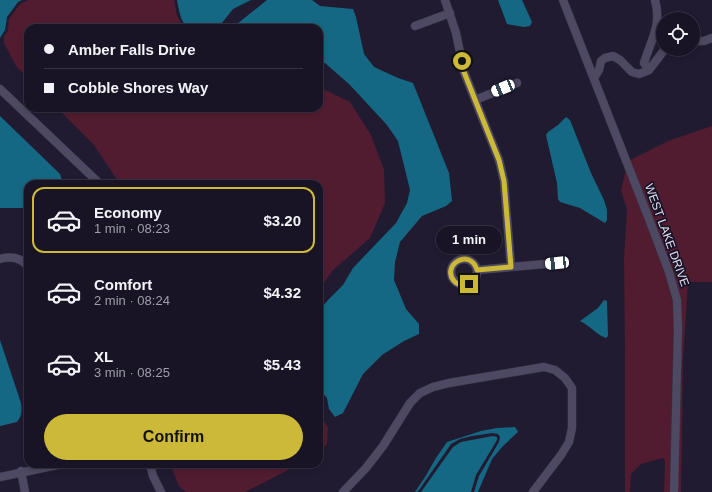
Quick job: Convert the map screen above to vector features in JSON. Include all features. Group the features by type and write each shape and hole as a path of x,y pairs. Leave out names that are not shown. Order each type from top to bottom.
{"street":[{"path":"445,0 456,33 464,72 499,160 504,181 511,267"},
{"name":"WEST LAKE DRIVE","path":"563,0 649,219 669,272 677,300 678,329 674,492"},
{"path":"649,70 644,63 658,21 655,0"},
{"path":"415,26 450,13"},
{"path":"700,41 712,38"},
{"path":"594,78 599,70 601,61 605,58 613,56 620,60 632,72 639,74 649,70 660,56"},
{"path":"475,100 517,83"},
{"path":"0,89 24,112"},
{"path":"24,112 96,180"},
{"path":"0,259 14,257 24,263"},
{"path":"477,270 557,263"},
{"path":"342,492 366,468 383,446 410,403 420,393 433,387 449,383 544,368 555,370 565,378 572,388 572,428 569,442 533,492"},
{"path":"0,477 42,468"},
{"path":"151,468 153,476 161,492"},
{"path":"21,472 25,492"}],"shaded area":[{"path":"29,0 174,0 177,16 182,24 24,24 24,75 16,66 4,43 4,36 8,31 9,19 20,4"},
{"path":"323,89 350,102 371,135 384,170 385,203 370,238 332,271 323,285 323,180 117,180 94,145 61,112 323,112"},
{"path":"712,126 712,282 688,282 683,360 681,492 677,492 680,300 630,160 668,141"},
{"path":"626,169 666,273 674,301 675,329 671,492 664,492 665,461 663,458 641,464 631,474 630,492 625,492 624,258 627,210 621,190"},
{"path":"323,419 328,428 327,445 323,448"},
{"path":"172,468 292,468 245,492 186,492 179,486"}],"water":[{"path":"0,0 22,0 18,2 7,17 5,30 0,38"},
{"path":"177,0 251,0 233,9 221,24 184,24"},
{"path":"267,0 312,0 320,6 353,9 364,54 374,67 413,83 449,173 452,201 446,206 422,216 400,242 395,262 394,280 406,309 419,324 419,334 404,341 382,355 363,374 343,413 335,417 329,409 327,398 323,394 323,306 343,285 353,268 396,223 407,203 410,190 398,141 387,125 350,85 323,62 323,24 237,24"},
{"path":"498,0 522,0 532,22 530,26 524,27 507,24"},
{"path":"0,116 60,174 62,180 24,180 24,208 0,208"},
{"path":"566,117 570,120 591,173 604,200 607,210 607,220 605,223 580,208 560,202 558,199 557,183 546,135"},
{"path":"604,300 607,301 608,336 606,338 580,321 598,308"},
{"path":"0,340 22,408 21,415 17,422 0,426"},
{"path":"515,427 518,432 492,459 478,492 474,492 479,476 499,442 500,437 498,434 492,433 472,436 460,439 451,444 419,490 415,492 447,442 481,431"},
{"path":"493,436 497,437 497,440 476,475 471,492 421,492 453,447 461,442"}],"route":[{"path":"462,61 464,72 499,160 504,181 511,267 477,270 476,266 470,260 461,259 454,264 451,276 453,280 460,285 469,284"}]}
